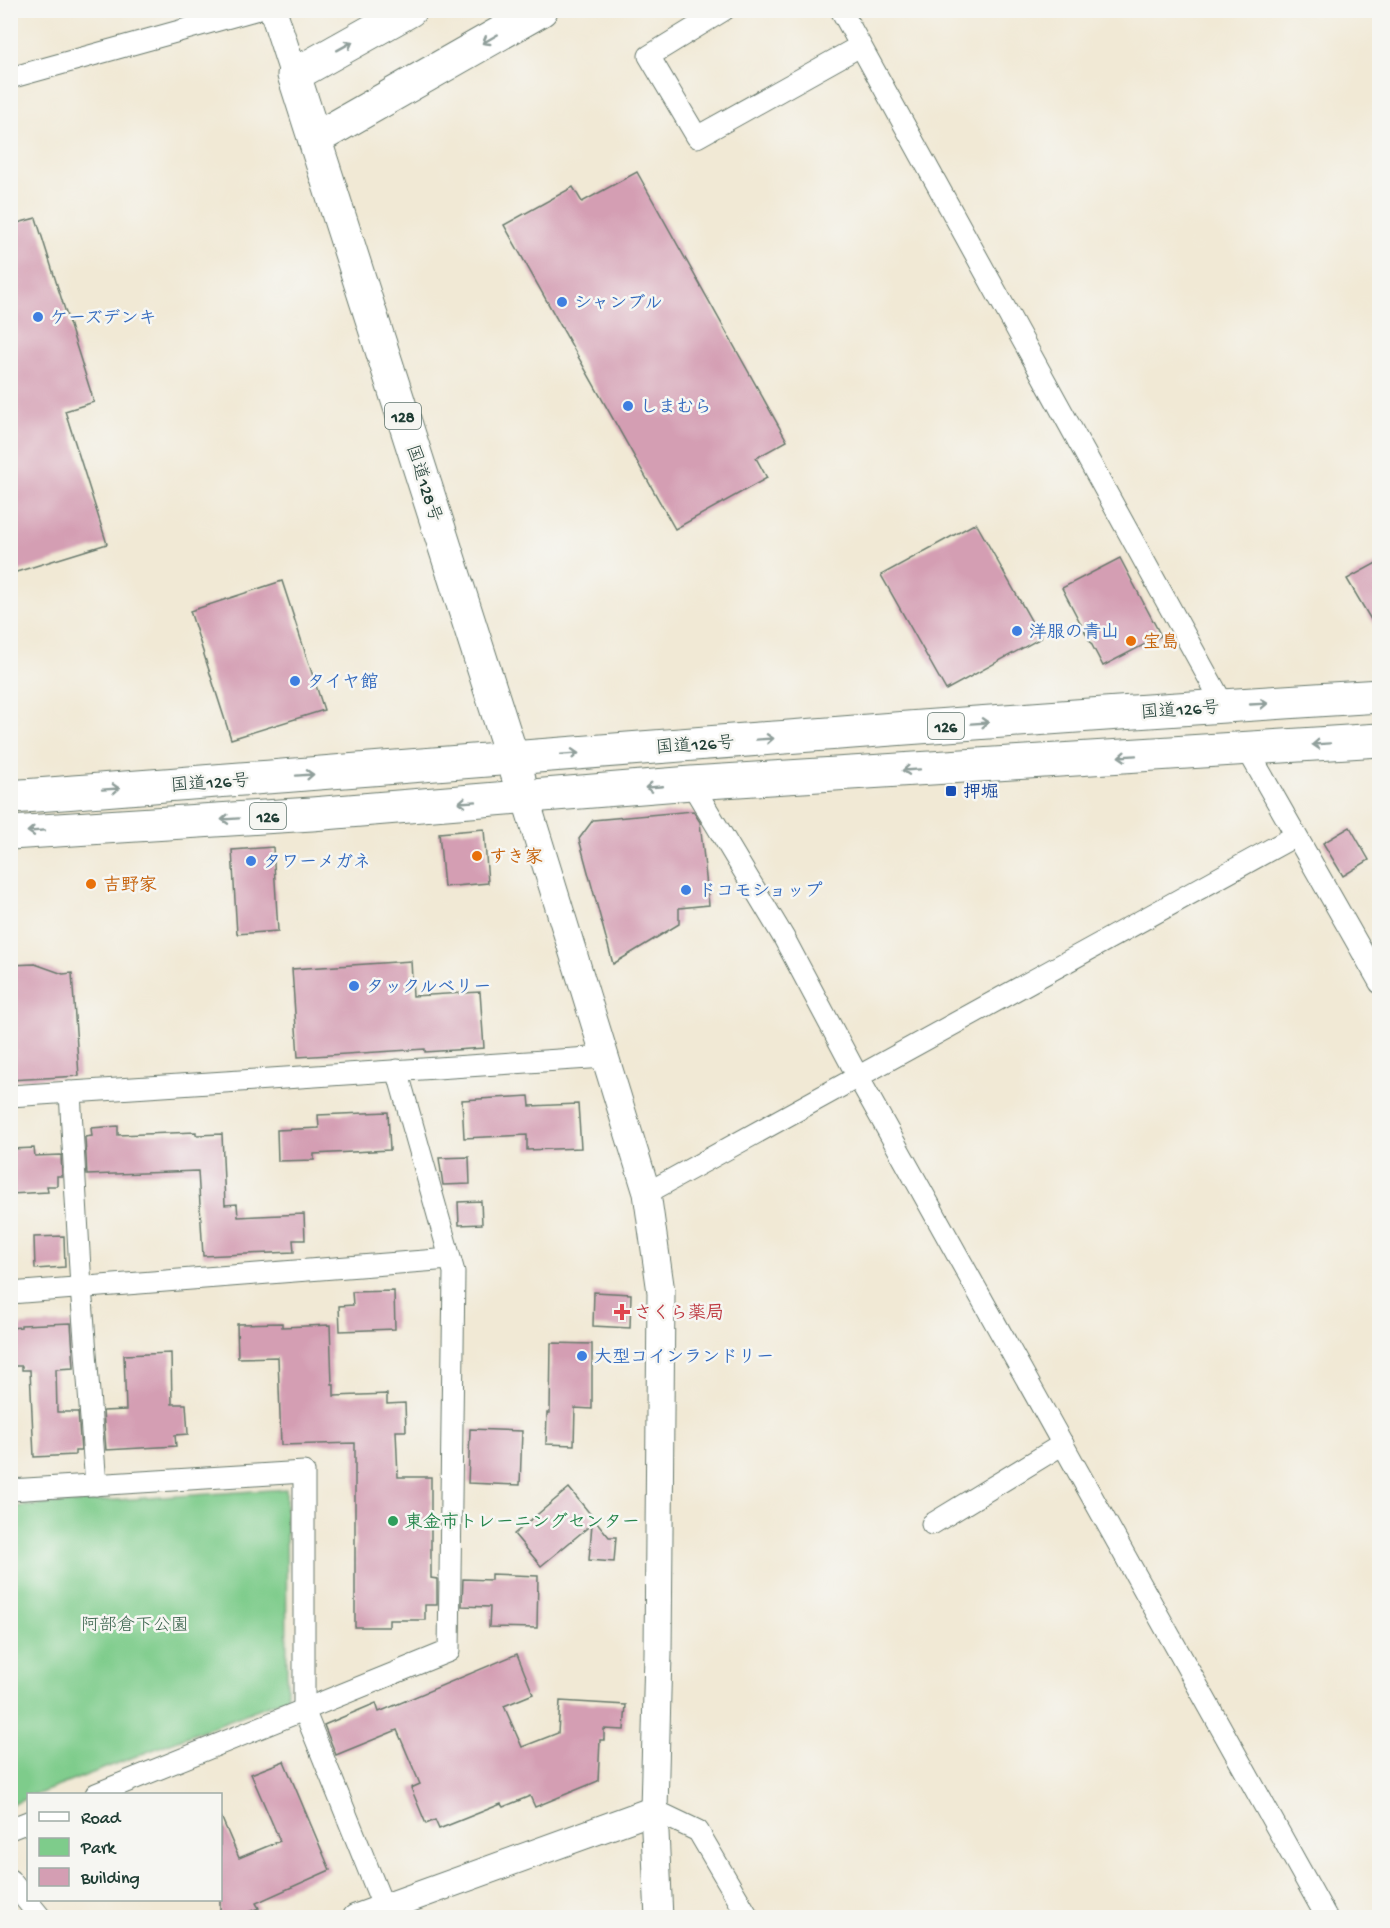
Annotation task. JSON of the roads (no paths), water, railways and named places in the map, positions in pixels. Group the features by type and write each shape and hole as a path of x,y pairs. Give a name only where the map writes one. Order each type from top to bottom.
{"highway":[{"path":"294,75 410,10"},
{"path":"315,140 541,10"},
{"name":"国道128号","path":"294,75 512,758"},
{"name":"国道126号","path":"10,797 512,758 1380,696"},
{"name":"国道126号","path":"10,833 312,814 691,783 1380,740"},
{"name":"128","path":"512,758 525,797"}],"street":[{"path":"10,78 255,10"},
{"path":"273,10 294,75"},
{"path":"724,10 649,56 697,138 860,46"},
{"path":"841,10 1224,706"},
{"path":"1247,749 1380,983"},
{"path":"691,783 784,938 858,1077 1327,1917"},
{"path":"525,797 647,1193 661,1292 658,1654 654,1810 659,1917"},
{"path":"647,1193 1295,836"},
{"path":"10,1096 605,1057"},
{"path":"98,1793 449,1651 454,1272 397,1070"},
{"path":"70,1092 81,1287 96,1485"},
{"path":"10,1293 450,1259"},
{"path":"932,1524 1063,1444"},
{"path":"10,1490 304,1472 304,1710 386,1912"},
{"path":"356,1917 386,1912 654,1810 698,1831 749,1917"},
{"path":"10,1829 27,1822"},
{"path":"10,1880 27,1900"},
{"path":"28,1901 41,1917"}],"place":[{"name":"シャンブル","path":"562,302"},
{"name":"ケーズデンキ","path":"38,317"},
{"name":"しまむら","path":"628,406"},
{"name":"洋服の青山","path":"1017,631"},
{"name":"宝島","path":"1131,641"},
{"name":"タイヤ館","path":"295,681"},
{"name":"押堀","path":"951,791"},
{"name":"すき家","path":"477,856"},
{"name":"タワーメガネ","path":"251,861"},
{"name":"吉野家","path":"91,884"},
{"name":"ドコモショップ","path":"686,890"},
{"name":"タックルベリー","path":"354,986"},
{"name":"さくら薬局","path":"622,1312"},
{"name":"大型コインランドリー","path":"582,1356"},
{"name":"東金市トレーニングセンター","path":"393,1521"}],"park label":[{"name":"阿部倉下公園","path":"135,1624"}]}
